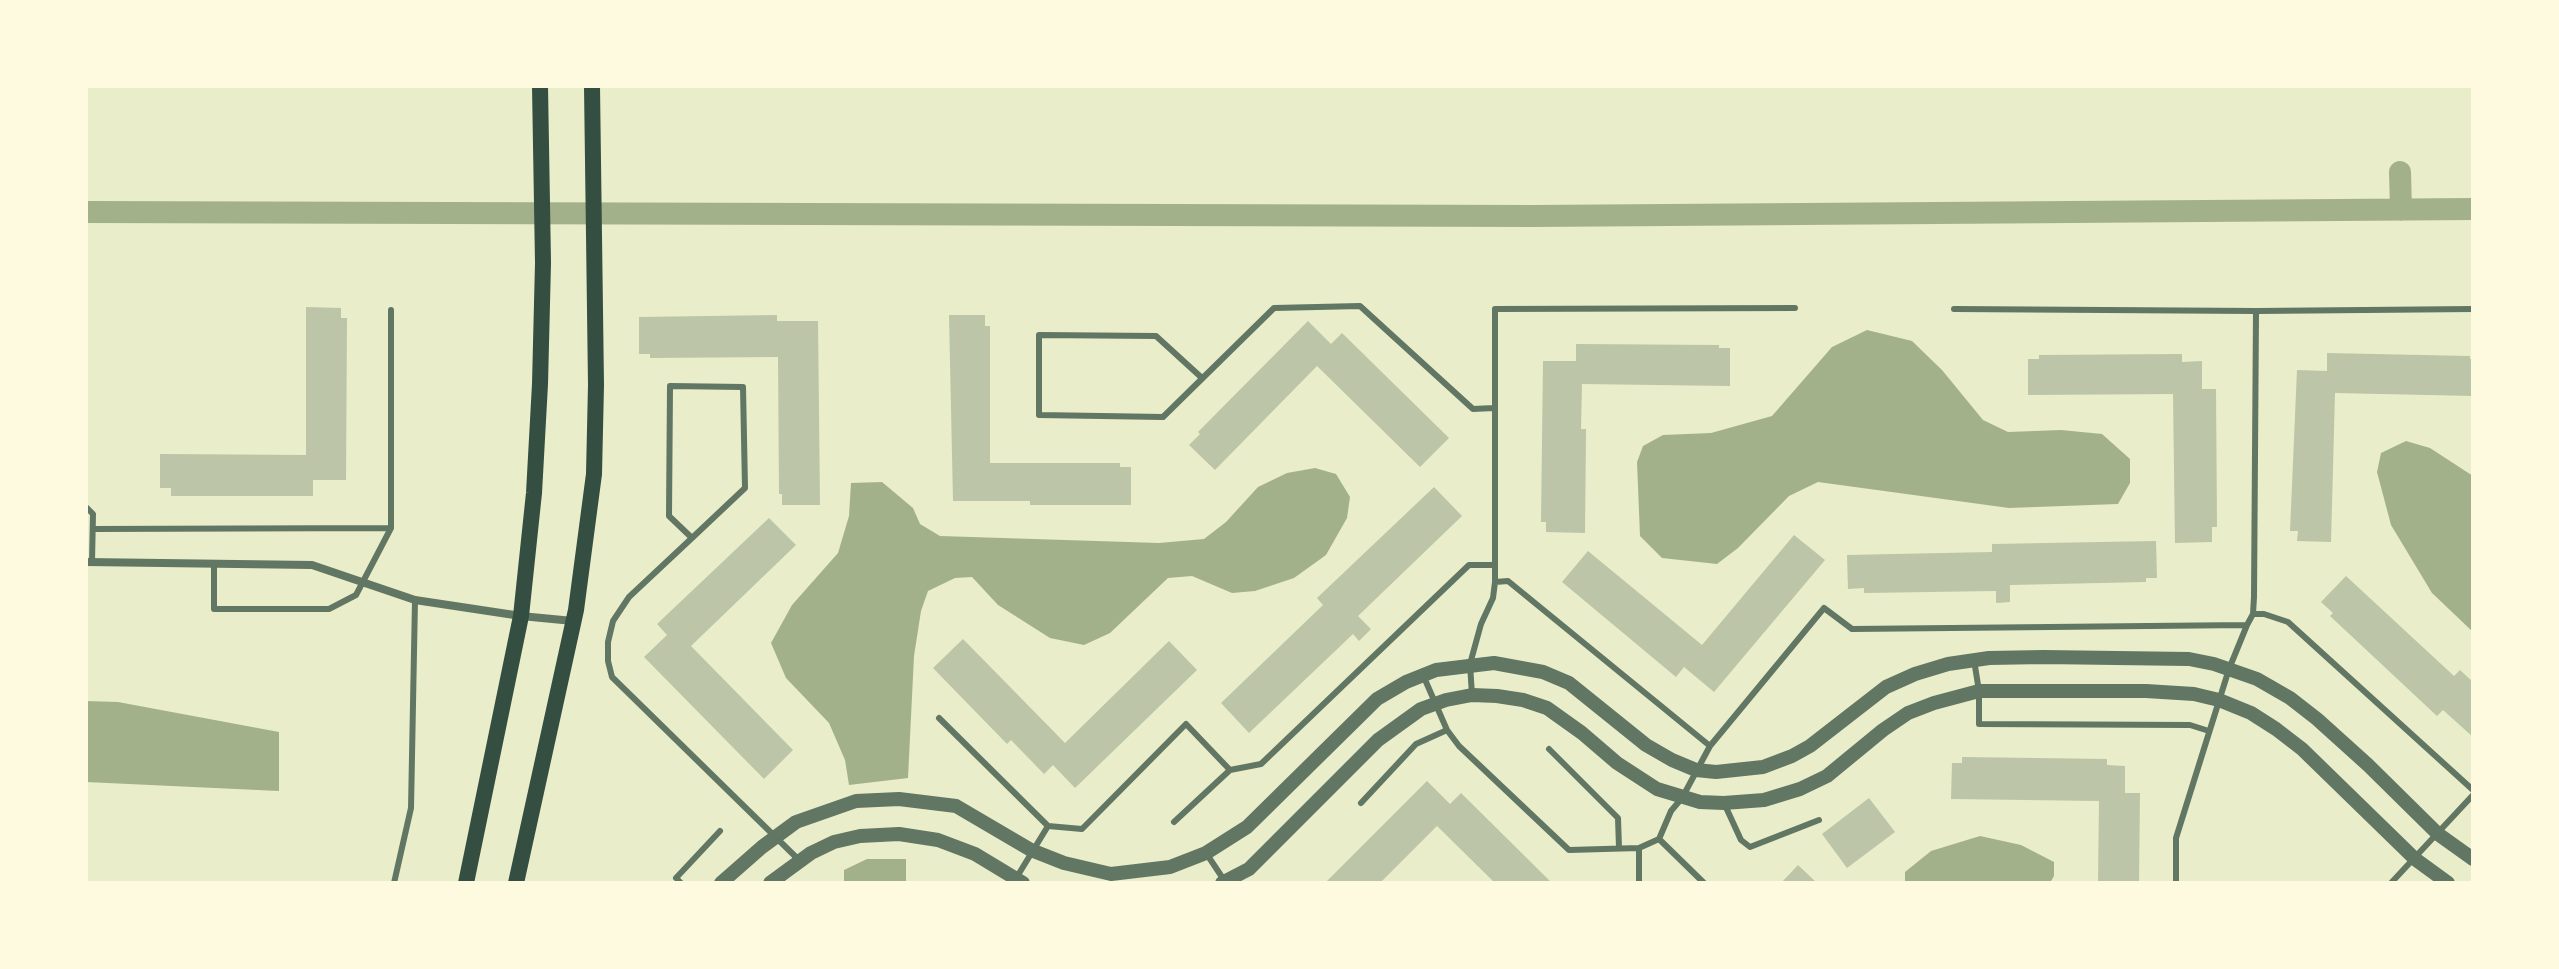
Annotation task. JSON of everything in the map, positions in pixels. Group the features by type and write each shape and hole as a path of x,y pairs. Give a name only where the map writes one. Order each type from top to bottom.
{"main road":[{"path":"466,883 521,616 536,462 543,263 540,86"},
{"path":"516,883 574,621 594,474 596,385 592,86"}],"street":[{"path":"89,562 312,565 415,600 574,621"},
{"path":"721,883 796,822 856,801 899,799 956,806 1031,850 1064,863 1111,874 1170,867 1206,853 1247,827 1377,699 1423,675 1470,664 1494,663 1543,672 1569,683 1646,745 1696,770 1716,772 1763,767 1792,756 1810,746 1886,687 1915,674 1974,660 2044,657 2173,659 2214,664 2268,686 2317,719 2438,834 2473,859"},
{"path":"1224,883 1249,869 1378,740 1402,721 1436,703 1472,695 1523,700 1547,708 1657,789 1700,802 1724,803 1764,800 1800,789 1827,776 1908,713 1979,691 2194,694 2251,713 2302,749 2415,859 2448,883"},
{"path":"770,883 834,842 860,836 899,834 938,840 975,854 1018,882"}],"lane":[{"path":"1202,378 1156,336 1039,335 1039,415 1163,417 1274,308 1360,306 1473,409 1494,408"},
{"path":"1472,695 1470,664 1481,624 1493,598 1495,582 1495,309 1795,308"},
{"path":"1954,309 2473,309"},
{"path":"214,564 214,609 329,609 356,595 391,528 391,310"},
{"path":"2176,883 2176,838 2229,669 2253,614 2256,311"},
{"path":"692,538 669,516 670,386 743,387 745,488 692,538 629,597 613,621 608,661 612,677 800,861"},
{"path":"86,507 93,514 89,562"},
{"path":"93,529 391,528"},
{"path":"1174,822 1230,770 1261,764 1469,565 1494,565"},
{"path":"1495,582 1508,581 1710,746"},
{"path":"394,883 411,808 415,600"},
{"path":"1423,675 1447,730 1459,746 1569,850 1639,848 1659,839 1671,811 1682,798 1710,746 1824,608 1852,629 2247,625"},
{"path":"2253,614 2264,614 2288,622 2473,793 2391,883"},
{"path":"1974,660 1979,691 1979,724 2190,725 2209,731"},
{"path":"939,718 1048,826 1082,829 1186,724 1230,770"},
{"path":"1361,803 1416,744 1447,730"},
{"path":"1549,749 1618,818 1619,848"},
{"path":"1724,803 1741,840 1750,847 1819,820"},
{"path":"1018,882 1031,850 1048,826"},
{"path":"681,883 676,878 720,831"},
{"path":"1659,839 1704,883"},
{"path":"1639,848 1640,882"},
{"path":"1206,853 1224,883"}],"shaded area":[{"path":"1867,330 1912,341 1942,370 1983,420 2008,432 2061,430 2102,434 2130,459 2130,483 2118,504 2009,508 1818,482 1789,496 1738,548 1717,564 1662,558 1640,536 1637,462 1643,446 1663,435 1711,433 1772,416 1832,347"},
{"path":"2406,441 2430,448 2473,476 2473,632 2432,593 2391,525 2377,472 2381,453"},
{"path":"1315,468 1336,474 1350,497 1347,518 1326,555 1294,578 1255,591 1232,593 1192,576 1168,578 1110,633 1084,645 1050,638 998,605 972,577 955,578 928,591 921,611 914,656 908,778 849,785 845,760 829,723 786,678 771,643 792,605 838,553 849,516 851,483 882,482 913,508 920,524 940,536 1159,543 1204,539 1226,522 1258,487 1287,473"},
{"path":"86,701 118,702 279,732 279,791 86,782"},
{"path":"1980,836 2021,845 2054,862 2054,876 2050,883 1905,883 1905,872 1931,851"},
{"path":"867,859 906,859 906,883 844,883 844,870"}],"building":[{"path":"306,307 341,308 341,318 347,318 346,480 313,480 313,496 171,496 171,488 160,488 160,454 306,455"},
{"path":"777,315 777,321 818,321 820,505 782,505 782,494 779,494 778,357 650,358 650,354 639,354 639,317"},
{"path":"949,315 985,315 985,326 990,326 990,463 1120,463 1120,467 1131,467 1131,505 953,501"},
{"path":"1308,321 1331,344 1342,333 1449,438 1420,467 1317,366 1215,470 1189,445 1200,434 1198,432"},
{"path":"1576,344 1719,345 1719,348 1730,348 1730,386 1582,384 1581,429 1586,429 1585,533 1546,532 1546,522 1541,522 1543,361 1576,361"},
{"path":"2327,353 2470,356 2473,359 2473,396 2335,393 2331,542 2297,541 2298,531 2290,531 2297,370 2327,371"},
{"path":"2182,354 2182,362 2202,361 2202,389 2216,389 2217,527 2212,527 2212,542 2175,543 2173,394 2028,395 2028,359 2039,359 2039,355"},
{"path":"1434,487 1462,516 1358,616 1371,629 1359,641 1353,634 1249,733 1221,703 1323,605 1317,598"},
{"path":"769,518 796,545 691,646 793,750 764,779 644,657 667,635 657,624"},
{"path":"1794,535 1825,560 1714,692 1684,667 1676,677 1562,582 1588,551 1702,645"},
{"path":"2156,541 2157,578 2146,578 2146,582 2010,585 2010,602 1996,603 1996,591 1864,593 1864,588 1848,589 1847,555 1992,552 1992,544"},
{"path":"2346,576 2454,676 2460,670 2473,682 2473,737 2443,710 2437,716 2330,616 2333,613 2321,602"},
{"path":"963,639 1065,743 1169,641 1197,670 1075,788 1053,765 1044,774 1011,740 1007,744 933,668"},
{"path":"1962,757 2107,759 2107,765 2125,766 2125,793 2140,793 2139,883 2098,883 2099,801 1951,799 1952,763 1962,763"},
{"path":"1427,781 1450,804 1461,793 1552,883 1495,883 1437,826 1380,883 1325,883"},
{"path":"1869,798 1895,832 1847,868 1822,834"},
{"path":"1798,865 1817,883 1781,883"}],"waterway":[{"path":"2400,172 2401,210"},
{"path":"86,212 1533,216 2473,209"}]}
